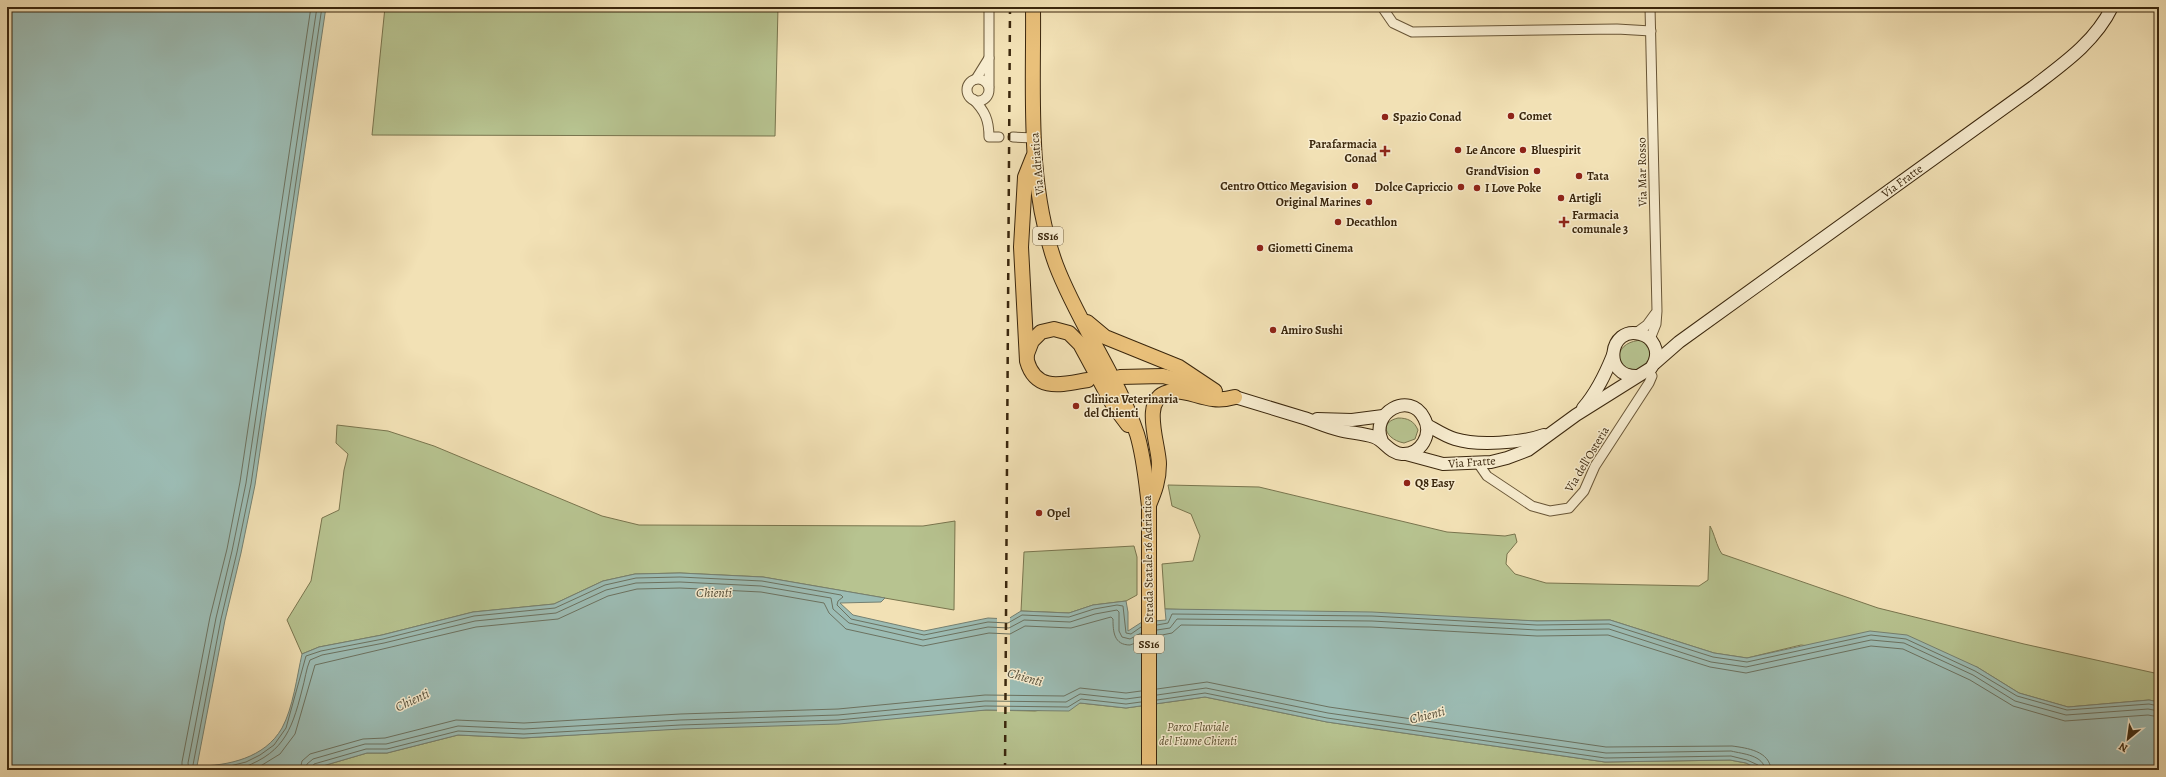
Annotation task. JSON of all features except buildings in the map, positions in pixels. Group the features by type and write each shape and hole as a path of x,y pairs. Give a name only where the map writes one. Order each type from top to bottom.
{"main road":[{"name":"Via Adriatica","path":"1033,7 1034,138 1042,209 1058,269 1079,314"},
{"name":"Via Fratte","path":"1235,397 1306,418 1338,430 1374,437 1382,441 1392,451 1443,464 1491,462 1517,455 1555,431 1576,415 1599,403 1652,367 1679,342 2069,59 2098,29 2112,7"},
{"path":"1035,153 1025,177 1021,247 1027,354 1031,371 1042,382 1058,385 1088,380"},
{"path":"1079,314 1105,337 1179,367 1215,391"},
{"name":"Strada Statale 16 Adriatica","path":"1079,314 1122,399 1136,434 1144,463 1149,511 1149,770"},
{"path":"1027,354 1032,341 1041,332 1054,329 1069,333 1080,344 1113,405 1136,434"},
{"name":"Via Fratte","path":"1576,415 1593,396 1613,355 1614,347 1620,338 1626,334 1636,333"},
{"path":"1636,333 1650,340 1666,344 1679,342"},
{"path":"1650,340 1656,350 1652,367"},
{"path":"1613,355 1616,366 1620,371 1627,375 1638,376"},
{"path":"1120,377 1163,376 1235,397"},
{"path":"1149,511 1159,478 1159,462 1153,419 1153,410 1158,398 1166,392 1175,391 1214,400 1235,397"},
{"name":"Via Fratte","path":"1306,418 1352,420 1383,416 1392,408 1407,406 1421,413 1427,425 1448,436 1471,442 1519,441 1537,438 1555,431"},
{"path":"1382,441 1379,427 1383,416"},
{"path":"1406,454 1417,450 1423,444 1427,433 1427,425"}],"street":[{"path":"973,99 984,99 988,94 990,56 989,7"},
{"path":"1382,7 1394,23 1412,32 1617,28 1651,31"},
{"name":"Via Mar Rosso","path":"1650,7 1657,311 1656,324 1650,340"},
{"path":"990,56 976,79 970,83 968,89 969,95 982,108 988,121 988,137 999,137"},
{"path":"976,79 982,80 989,87"},
{"path":"1013,137 1034,138"},
{"path":"1636,333 1647,325 1657,311"},
{"name":"Via dell'Osteria","path":"1478,463 1487,476 1532,506 1550,511 1569,508 1584,491 1595,466 1649,383 1652,376 1652,367"}],"green space":[{"path":"385,7 778,7 775,136 372,135"},
{"path":"1642,340 1649,348 1650,356 1648,360 1636,370 1623,368 1618,357 1621,349 1634,341"},
{"path":"1398,418 1408,419 1415,424 1418,430 1415,439 1404,443 1393,439 1389,435 1386,427 1392,420"},
{"path":"337,425 388,431 434,446 602,516 639,525 923,526 955,521 954,610 763,577 680,573 635,574 603,581 554,604 473,612 382,635 319,647 302,654 287,620 311,581 322,518 339,510 344,470 348,454 336,443"},
{"path":"1168,485 1259,487 1447,532 1505,536 1515,534 1517,542 1507,554 1506,564 1515,574 1546,583 1699,586 1708,580 1710,526 1722,554 1878,608 2024,644 2159,674 2159,702 2149,700 2068,707 2019,693 1977,667 1801,645 1747,658 1714,653 1610,620 1537,621 1165,609 1162,564 1193,561 1200,536 1191,514 1172,506"},
{"path":"1134,546 1137,557 1137,595 1126,601 1093,605 1069,613 1021,611 1024,552"},
{"name":"Parco Fluviale del Fiume Chienti","path":"1205,697 1327,722 1605,762 1730,760 1746,763 1760,770 309,770 367,753 387,753 458,735 523,738 986,710 1035,711 1080,703 1126,708"}],"water":[{"name":"Chienti","path":"7,7 326,7 255,485 225,620 197,766 209,766 233,762 256,753 266,747 275,738 286,720 302,654 319,647 382,635 473,612 554,604 603,581 635,574 680,573 763,577 885,598 881,602 840,603 853,615 924,631 988,618 1008,619 1021,611 1069,613 1093,605 1126,601 1128,612 1128,631 1142,622 1166,620 1165,609 1372,612 1537,621 1610,620 1714,653 1747,658 1870,631 1907,635 1977,667 2019,693 2068,707 2149,700 2159,702 2159,770 1760,770 1746,763 1730,760 1605,762 1327,722 1205,697 1126,708 1080,703 1069,711 986,710 839,724 681,729 523,738 458,735 387,753 367,753 309,770 7,770"}],"pier":[{"path":"1010,616 1010,712 997,712 997,617"}],"railway":[{"path":"1005,770 1010,7"}],"place":[{"name":"Comet","path":"1511,116"},
{"name":"Spazio Conad","path":"1385,117"},
{"name":"Le Ancore","path":"1458,150"},
{"name":"Bluespirit","path":"1523,150"},
{"name":"Parafarmacia Conad","path":"1385,151"},
{"name":"GrandVision","path":"1537,171"},
{"name":"Tata","path":"1579,176"},
{"name":"Centro Ottico Megavision","path":"1355,186"},
{"name":"Dolce Capriccio","path":"1461,187"},
{"name":"I Love Poke","path":"1477,188"},
{"name":"Artigli","path":"1561,198"},
{"name":"Original Marines","path":"1369,202"},
{"name":"Decathlon","path":"1338,222"},
{"name":"Farmacia comunale 3","path":"1564,222"},
{"name":"Giometti Cinema","path":"1260,248"},
{"name":"Amiro Sushi","path":"1273,330"},
{"name":"Clinica Veterinaria del Chienti","path":"1076,406"},
{"name":"Q8 Easy","path":"1407,483"},
{"name":"Opel","path":"1039,513"}]}
